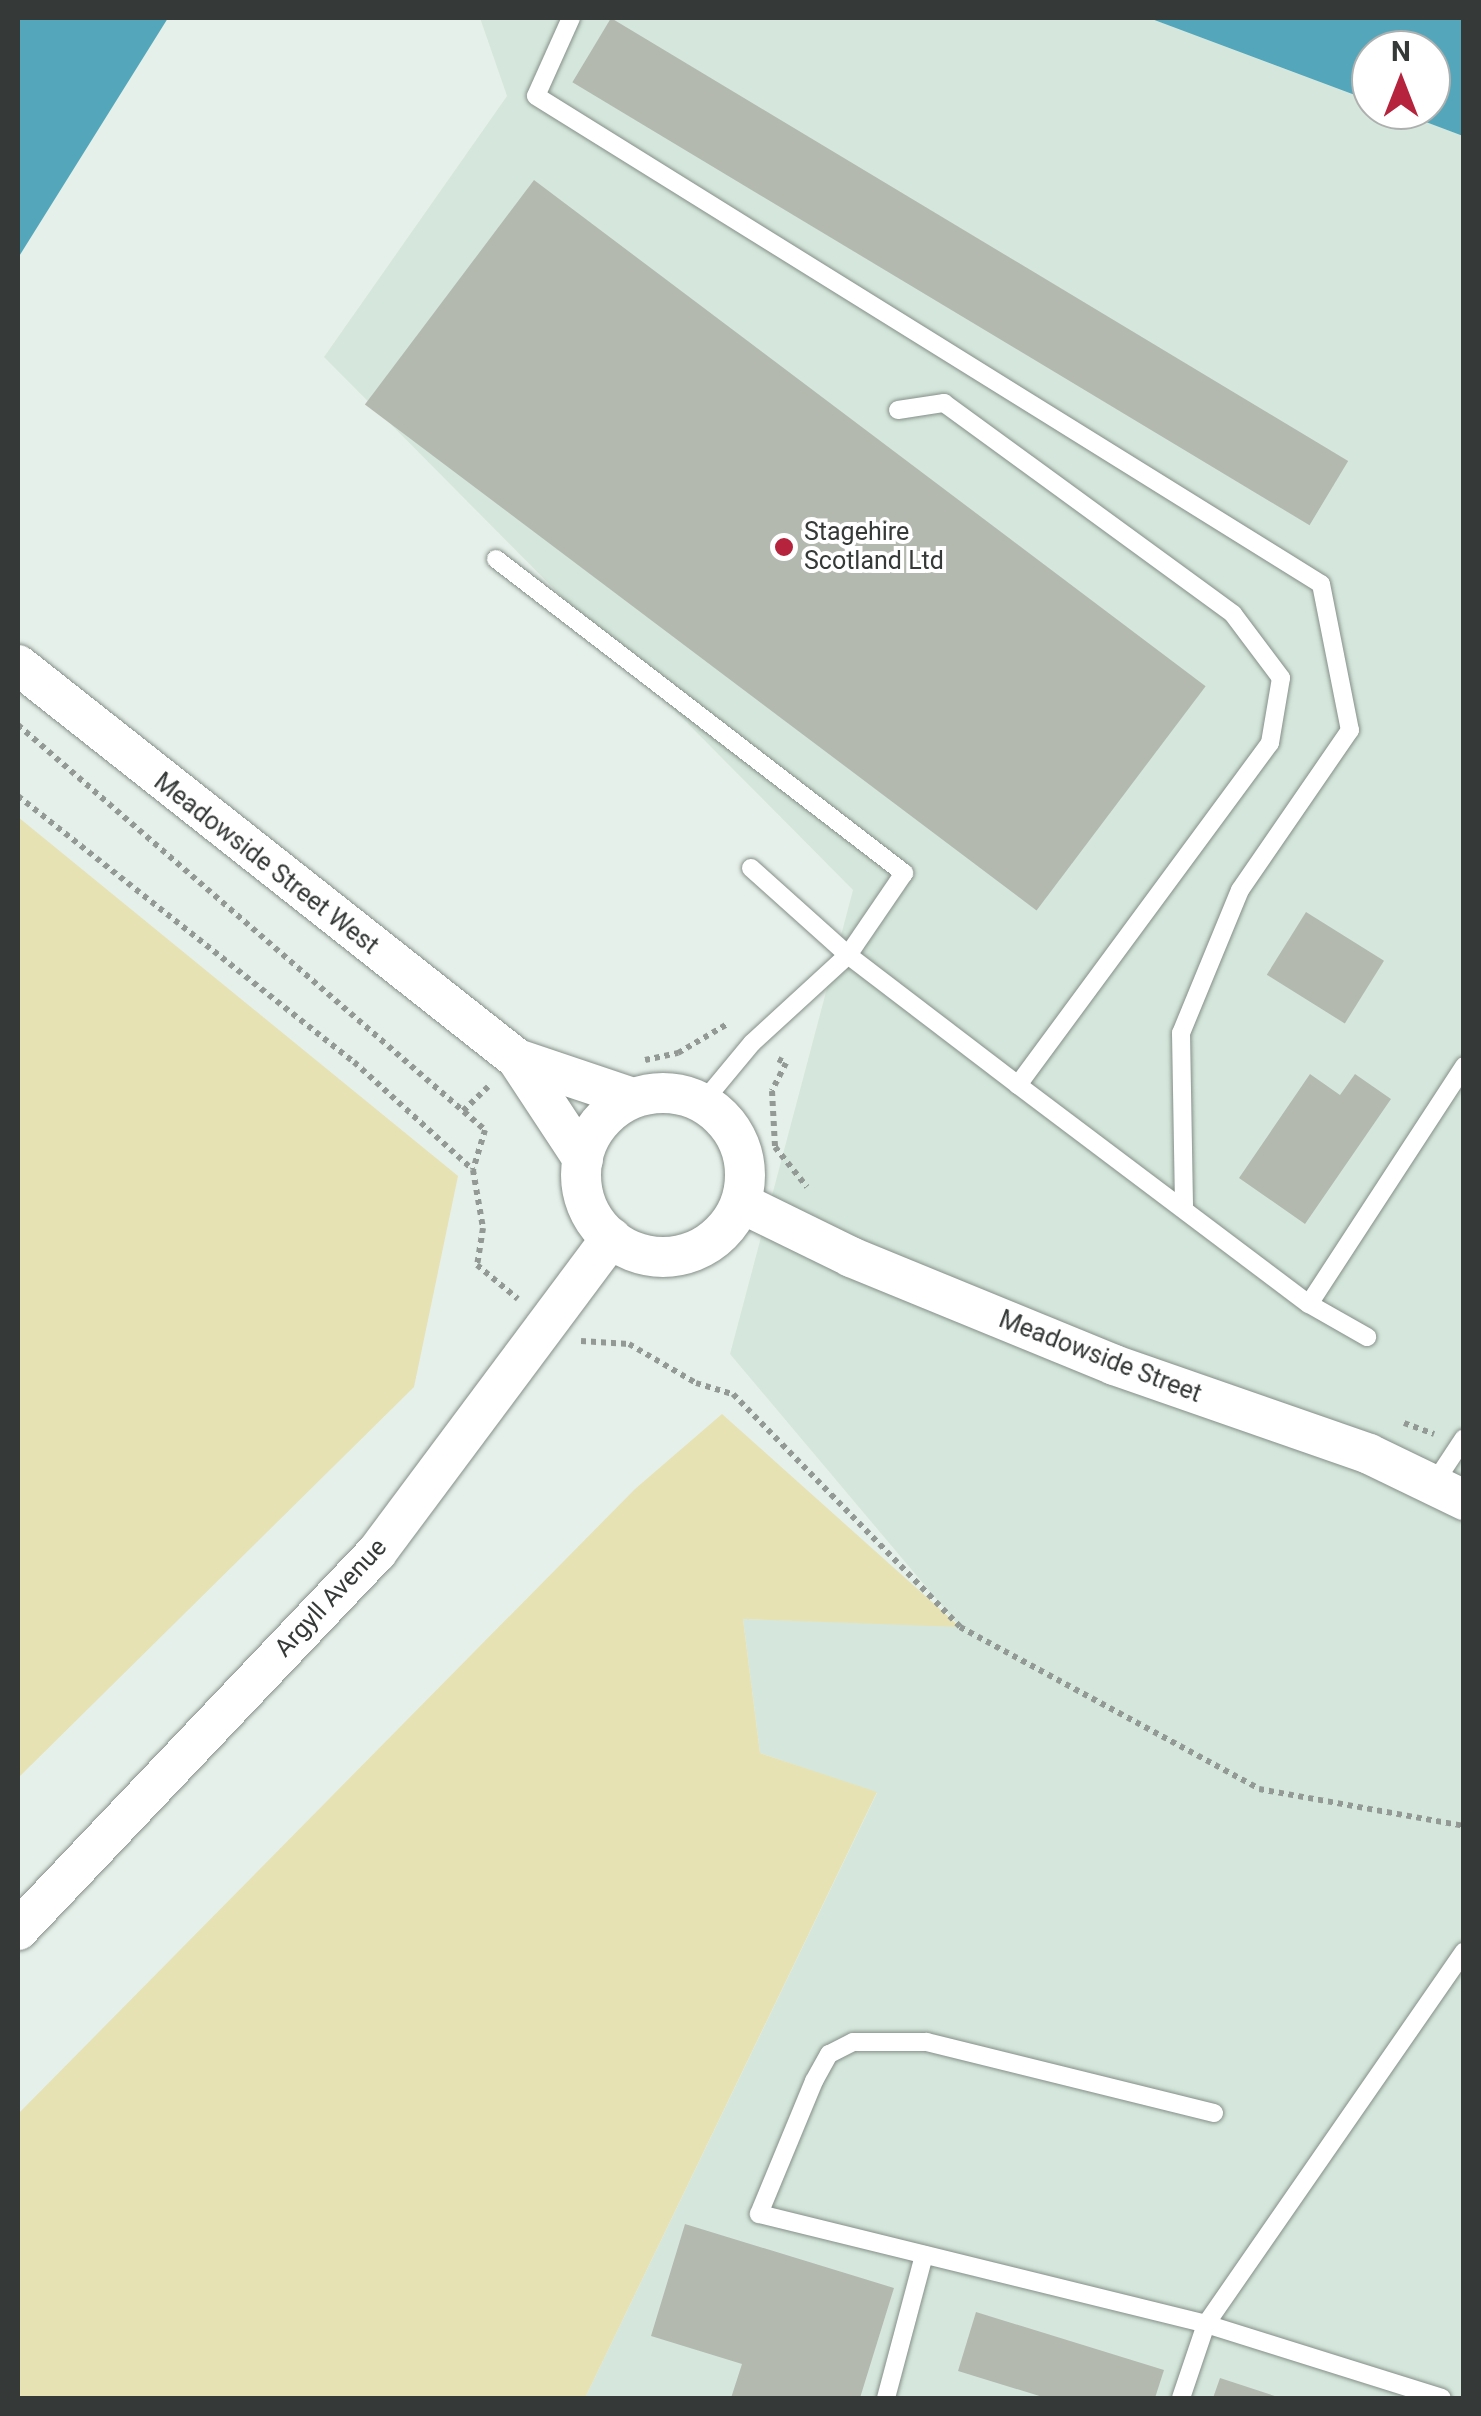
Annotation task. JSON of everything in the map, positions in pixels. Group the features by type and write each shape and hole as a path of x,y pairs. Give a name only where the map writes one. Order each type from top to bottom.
{"street":[{"name":"Meadowside Street West","path":"18,665 518,1058 633,1098"},
{"name":"Meadowside Street West","path":"518,1058 583,1159"},
{"path":"680,1094 703,1102 722,1116 740,1146 746,1180 741,1202 718,1234 685,1254 634,1252 611,1238 586,1202 583,1159 592,1133 633,1098 680,1094"},
{"name":"Meadowside Street","path":"741,1202 852,1258 1114,1365 1369,1454 1448,1492"},
{"name":"Argyll Avenue","path":"18,1930 377,1552 547,1318 611,1238"}],"lane":[{"path":"571,18 536,96 1320,584 1350,730 1240,890 1181,1032 1184,1206"},
{"path":"898,410 944,403 1233,614 1281,678 1270,743 1018,1086"},
{"path":"496,559 904,873 848,955 752,1043 703,1102"},
{"path":"751,868 848,955 1018,1086 1184,1206 1309,1304 1367,1337"},
{"path":"1309,1304 1464,1066"},
{"path":"1448,1492 1462,1440"},
{"path":"1181,2398 1206,2324 1464,1952"},
{"path":"1214,2113 927,2042 853,2042 829,2054 814,2081 758,2214 1206,2324 1442,2398"},
{"path":"886,2398 924,2255"}],"path":[{"path":"18,725 485,1130 473,1170 483,1228 477,1265 574,1341 629,1344 696,1383 733,1394 960,1627 1259,1790 1464,1826"},
{"path":"18,796 354,1062 473,1170"},
{"path":"624,1056 643,1061 678,1052 730,1022 752,1043 786,1063 772,1091 775,1147 802,1184 818,1194"},
{"path":"1386,1416 1462,1440"}],"shaded area":[{"path":"480,18 1149,18 1351,94 1351,130 1447,130 1463,136 1463,2398 585,2398 877,1793 760,1753 743,1619 959,1626 730,1354 853,890 324,357 507,96"},
{"path":"18,817 458,1176 414,1387 18,1778"},
{"path":"722,1414 960,1627 743,1619 760,1753 877,1792 585,2398 18,2398 18,2114 635,1489"}],"water":[{"path":"18,18 168,18 18,258"},
{"path":"1149,18 1463,18 1463,136 1447,130 1451,130 1451,30 1351,30 1351,94"}],"building":[{"path":"611,18 1348,461 1310,525 572,82"},
{"name":"Stagehire Scotland Ltd","path":"534,180 1206,686 1037,911 365,404"},
{"path":"1306,912 1384,961 1345,1024 1267,975"},
{"path":"1310,1074 1340,1095 1355,1074 1391,1099 1305,1224 1239,1178"},
{"path":"685,2224 894,2288 860,2398 731,2398 742,2364 651,2336"},
{"path":"976,2312 1164,2370 1155,2398 1046,2398 958,2371"},
{"path":"1220,2378 1281,2398 1213,2398"}],"place":[{"name":"Stagehire Scotland Ltd","path":"784,547"}]}
